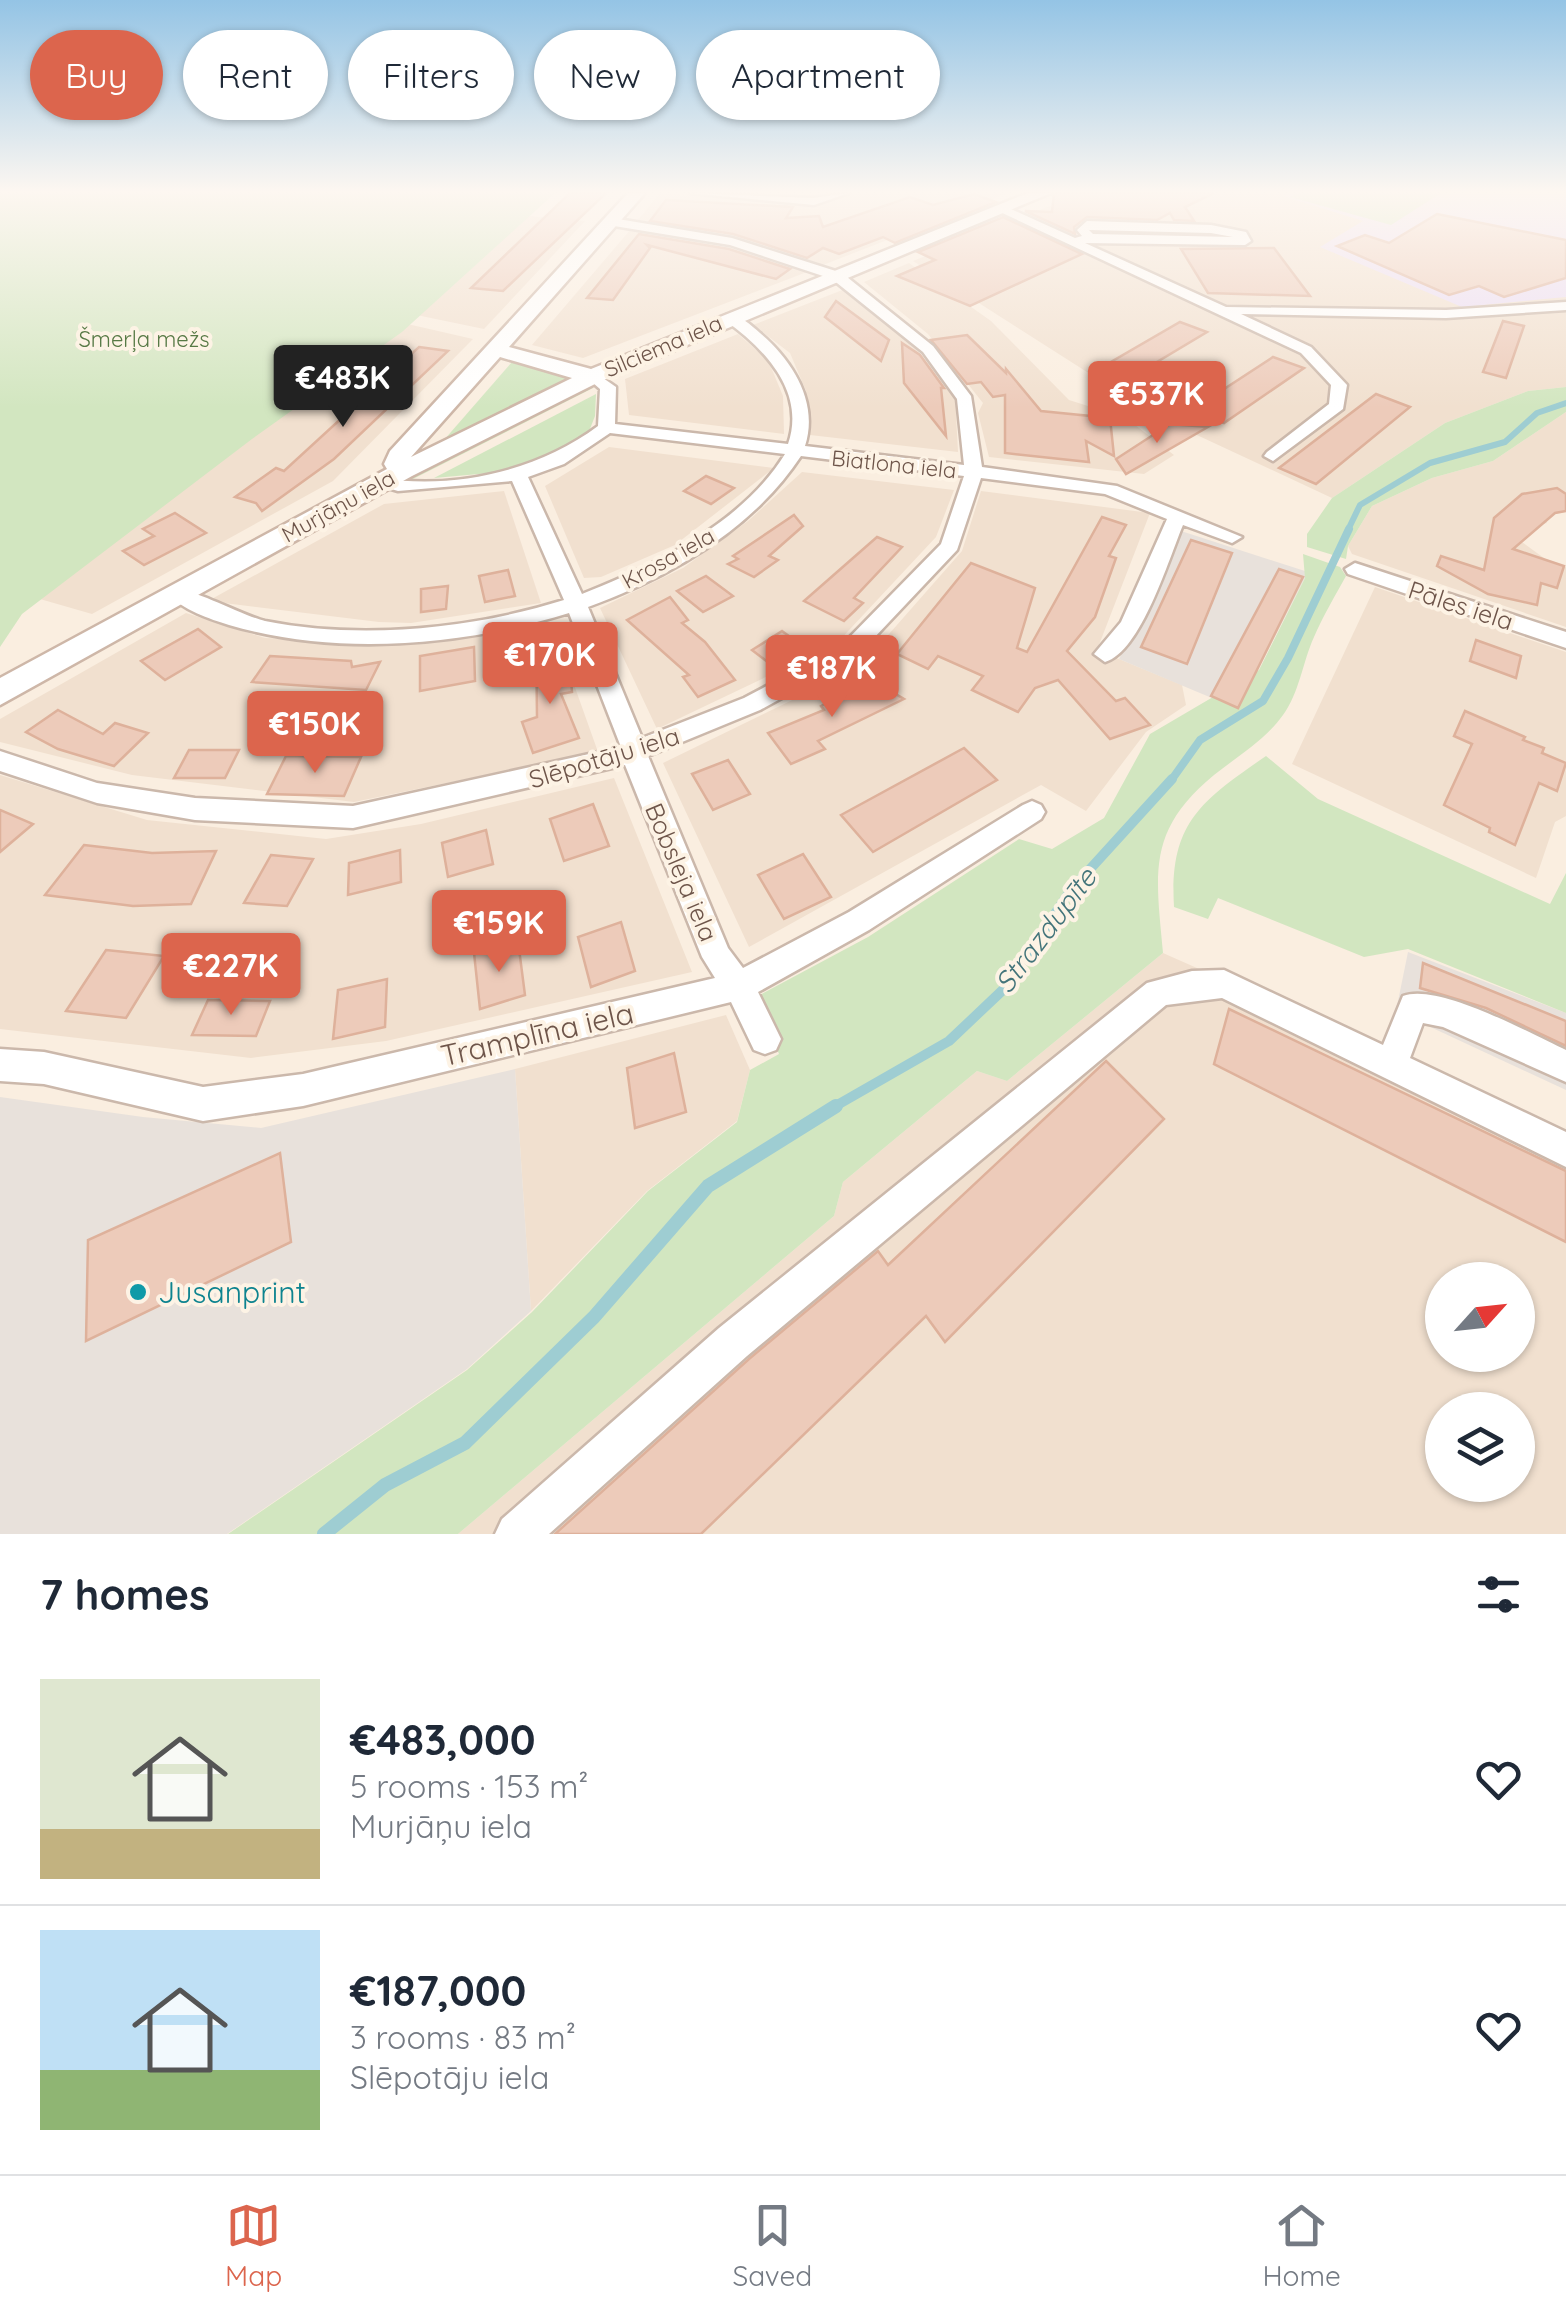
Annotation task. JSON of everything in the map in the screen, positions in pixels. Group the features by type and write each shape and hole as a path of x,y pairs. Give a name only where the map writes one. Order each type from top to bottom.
{"street":[{"name":"Murjāņu iela","path":"0,693 392,477 399,456 573,265"},
{"name":"Slēpotāju iela","path":"0,761 97,793 195,809 354,818 488,790 634,753 752,704 848,652 950,546 974,472 965,400 928,349 837,276 802,265"},
{"name":"Silciema iela","path":"392,477 593,376 865,265"},
{"path":"1132,265 1306,350 1320,360 1339,385 1337,406 1273,456"},
{"path":"1222,309 1446,314 1566,306"},
{"path":"731,318 767,344 790,375 796,392 800,436 794,453"},
{"path":"392,477 398,486 519,477 606,428 608,387 593,376 496,349"},
{"name":"Biatlona iela","path":"606,428 1110,490 1232,537"},
{"name":"Krosa iela","path":"180,594 213,612 260,626 362,636 418,633 559,610 654,570 720,530 785,469 794,453"},
{"name":"Bobsleja iela","path":"519,477 576,602 717,957 739,986 765,1040"},
{"path":"1105,654 1130,626 1178,515"},
{"name":"Pāles iela","path":"1355,569 1566,640"},
{"name":"Tramplīna iela","path":"0,1065 44,1068 203,1104 302,1090 739,986 859,921 1032,812"},
{"path":"516,1534 733,1342 1158,993 1192,985 1224,984 1566,1150"},
{"path":"1391,1068 1414,1006 1446,1013 1566,1066"}],"shaded area":[{"path":"464,265 544,265 484,329 402,312"},
{"path":"601,265 784,265 807,272 583,358 532,345"},
{"path":"911,265 991,321 1069,400 1126,418 1174,455 1144,474 989,457 978,413 983,403 928,334 864,282"},
{"path":"919,265 1566,265 1566,387 1528,391 1445,423 1332,498 1156,416"},
{"path":"1362,265 1566,265 1566,297 1462,307"},
{"path":"845,289 904,334 955,396 958,452 810,435 806,391 790,353 753,325"},
{"path":"390,320 473,339 333,481 92,614 33,597"},
{"path":"738,334 768,360 783,396 784,434 629,415 625,379"},
{"path":"1566,412 1566,509 1542,516 1547,523 1537,525 1522,542 1548,561 1566,567 1566,627 1352,554 1348,546 1372,506 1432,478 1493,461"},
{"path":"609,447 774,468 675,545 601,577 584,578 545,486"},
{"path":"802,472 954,490 936,537 837,643 657,729 600,608 683,568 748,521"},
{"path":"504,491 541,603 411,623 208,601 384,504"},
{"path":"981,491 1150,513 1097,650 1182,685 1186,705 1146,732 1086,811 1041,785 749,947 663,763 860,667 962,551"},
{"path":"1181,531 1308,572 1238,709 1119,659"},
{"path":"1375,587 1566,652 1566,816 1555,822 1536,878 1292,764"},
{"path":"186,613 265,638 390,643 552,623 598,752 354,802 132,775 0,742 0,719"},
{"path":"0,775 147,820 326,839 421,824 614,778 692,972 386,1041 251,1058 0,1029"},
{"path":"1408,952 1566,1013 1566,1090 1396,1011"},
{"path":"1163,953 1566,1131 1566,1534 458,1534 834,1216 843,1182 977,1071 1007,1081"},
{"path":"726,1015 750,1070 737,1121 647,1191 531,1311 515,1069"},
{"path":"515,1069 531,1311 467,1369 227,1534 0,1534 0,1097 261,1128"}],"green space":[{"name":"Šmerļa mežs","path":"0,265 476,265 402,332 252,439 22,614 0,647"},
{"path":"512,362 568,378 444,440"},
{"path":"592,384 593,388 409,481 409,478"},
{"path":"1566,387 1566,412 1493,461 1432,478 1372,506 1348,546 1346,559 1307,547 1307,534 1332,498 1445,423 1528,391"},
{"path":"596,394 595,416 588,434 524,470 434,478"},
{"path":"1303,554 1340,567 1346,576 1310,646 1283,715 1260,740 1192,795 1166,835 1158,877 1163,953 1007,1081 977,1071 843,1182 834,1216 458,1534 228,1534 467,1370 532,1312 648,1191 737,1122 750,1070 779,1054 756,997 868,937 1019,839 1052,849 1104,818 1150,734 1259,670 1305,578"},
{"path":"1266,756 1318,799 1550,904 1566,873 1566,1013 1408,949 1364,957 1218,898 1208,919 1174,907 1177,854 1194,817 1207,801"}],"building":[{"path":"495,265 531,265 503,291 471,288"},
{"path":"614,265 638,265 613,300 587,298"},
{"path":"721,265 777,265 790,269 776,279"},
{"path":"924,265 1059,265 970,306 897,276"},
{"path":"1191,265 1286,265 1310,296 1208,293"},
{"path":"1379,265 1566,265 1566,278 1504,297 1479,286 1449,295"},
{"path":"836,301 889,340 881,361 825,317"},
{"path":"1503,321 1524,326 1506,378 1483,372"},
{"path":"1180,322 1207,332 1125,381 1097,370"},
{"path":"967,335 1006,373 1006,369 1041,411 1110,418 1114,456 1086,441 1089,462 1005,453 1005,395 993,397 981,382 967,384 931,340"},
{"path":"902,343 920,355 944,388 946,436 904,383"},
{"path":"419,347 448,351 334,459 262,511 256,503 235,497 276,468 284,471"},
{"path":"1273,357 1304,368 1224,423 1192,410"},
{"path":"1376,394 1410,407 1316,484 1279,468"},
{"path":"1170,424 1208,427 1126,474 1116,459"},
{"path":"706,476 734,488 711,504 684,491"},
{"path":"1557,488 1566,494 1566,511 1555,513 1513,549 1564,566 1557,588 1541,583 1537,605 1488,594 1437,566 1441,556 1484,570 1494,518 1522,494"},
{"path":"175,513 206,533 144,565 123,551 154,536 143,529"},
{"path":"794,515 803,526 769,556 778,560 754,577 728,564 738,559 733,556"},
{"path":"1102,517 1126,525 1109,556 1116,558 1095,617 1067,651 1116,701 1125,698 1150,725 1110,739 1058,680 1035,688 1018,712 972,690 983,676 938,656 928,669 897,654 971,563 1035,588 1017,648 1027,652"},
{"path":"877,537 902,547 854,598 863,603 844,621 804,601"},
{"path":"1191,540 1232,553 1187,664 1141,647"},
{"path":"1279,569 1303,577 1238,708 1211,696"},
{"path":"508,570 515,596 485,602 479,576"},
{"path":"706,576 733,596 703,612 677,591"},
{"path":"448,586 446,609 421,612 421,589"},
{"path":"670,597 688,620 682,623 705,642 735,680 698,697 683,677 689,675 627,620"},
{"path":"198,629 221,647 165,680 141,661"},
{"path":"782,631 808,650 778,670 752,650"},
{"path":"536,636 551,670 570,667 572,692 561,694 579,738 533,753 522,722 537,717"},
{"path":"1476,640 1521,656 1516,678 1470,661"},
{"path":"474,647 475,681 420,691 420,656"},
{"path":"270,656 351,661 352,667 380,662 366,690 252,682"},
{"path":"864,681 871,687 875,682 904,699 818,741 825,749 791,764 768,733 824,710 821,706"},
{"path":"58,710 103,734 115,723 148,733 114,766 58,749 26,732"},
{"path":"1465,711 1525,737 1523,740 1544,748 1542,753 1566,763 1557,791 1539,783 1515,845 1444,805 1472,744 1454,736"},
{"path":"964,748 997,780 873,852 841,815"},
{"path":"189,750 239,750 225,778 174,778"},
{"path":"286,756 361,757 344,796 267,794"},
{"path":"728,760 750,794 713,810 692,774"},
{"path":"593,804 609,846 564,861 550,819"},
{"path":"0,810 33,824 0,852"},
{"path":"486,830 493,864 448,877 442,843"},
{"path":"84,845 152,853 216,851 191,904 133,906 45,895"},
{"path":"400,850 401,882 348,895 349,863"},
{"path":"803,854 831,897 784,919 758,875"},
{"path":"271,855 313,859 287,906 244,903"},
{"path":"621,922 635,971 591,987 578,937"},
{"path":"518,941 525,995 480,1009 474,953"},
{"path":"106,950 164,956 126,1018 66,1011"},
{"path":"1423,963 1566,1021 1566,1046 1486,1008 1420,988"},
{"path":"387,979 385,1027 333,1039 338,990"},
{"path":"208,1000 270,1001 256,1036 192,1035"},
{"path":"1229,1009 1566,1171 1566,1242 1214,1064"},
{"path":"674,1053 686,1112 635,1128 627,1068"},
{"path":"1106,1061 1164,1119 945,1342 926,1316 701,1534 555,1534 749,1359 878,1251 888,1265"},
{"name":"Jusanprint","path":"280,1153 291,1242 86,1341 88,1240"}],"waterway":[{"name":"Strazdupīte","path":"1347,532 1360,505 1430,463 1505,442 1537,413 1566,403"},
{"name":"Strazdupīte","path":"1170,782 1200,740 1263,701 1288,658 1349,529"},
{"name":"Strazdupīte","path":"832,1108 949,1041 1006,987 1071,890 1172,779"},
{"name":"Strazdupīte","path":"324,1534 385,1485 465,1443 594,1317 708,1186 836,1106"}],"place":[{"name":"Jusanprint","path":"138,1292"}]}
